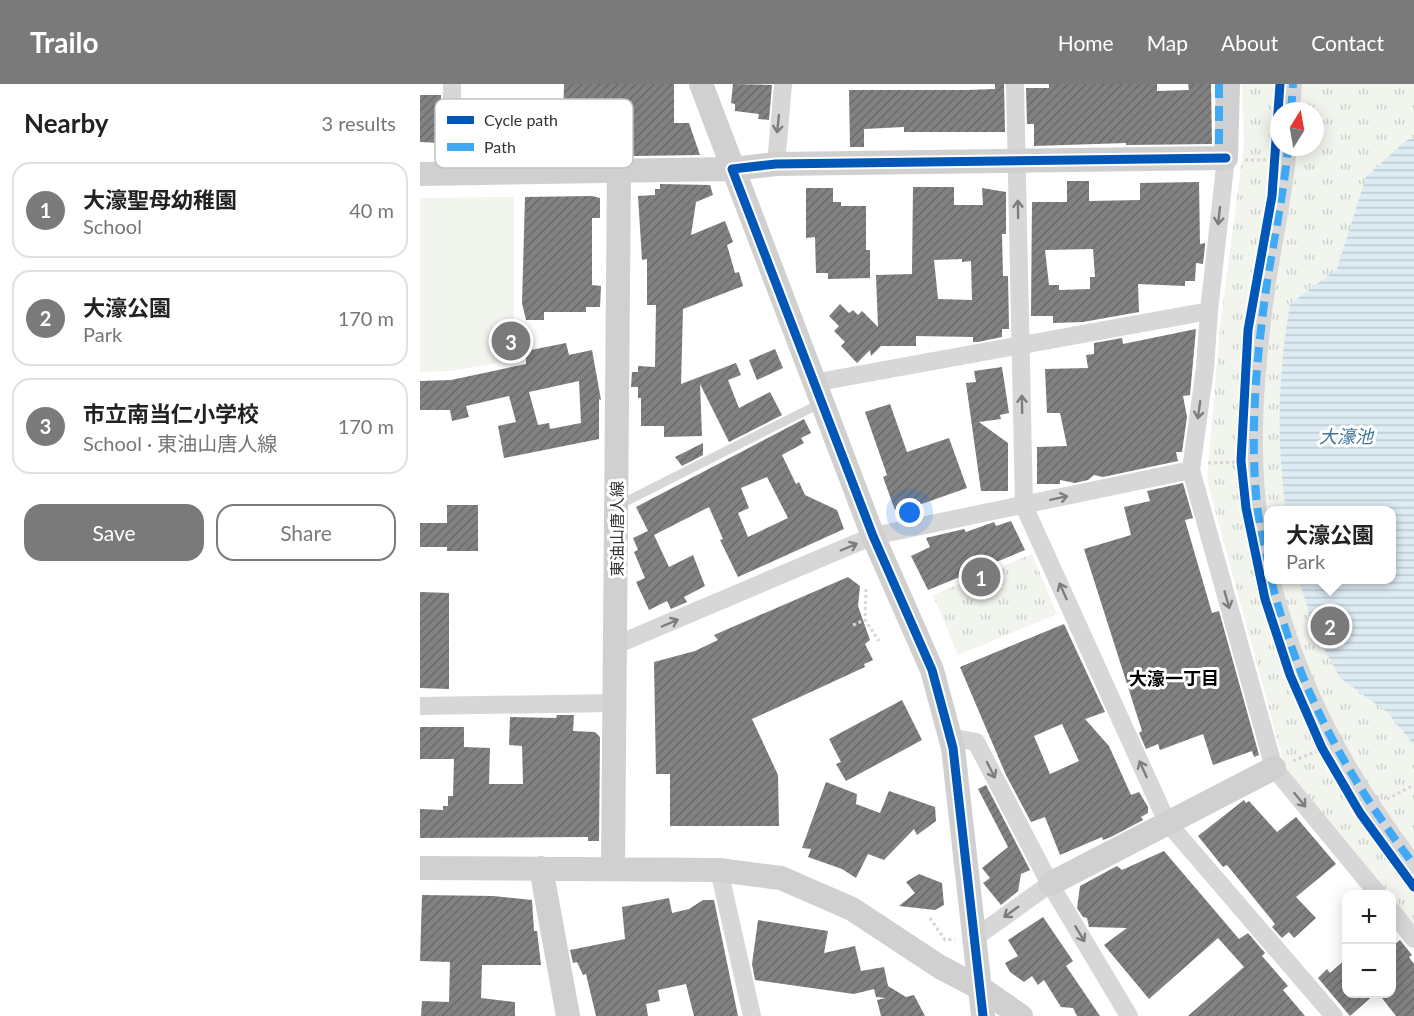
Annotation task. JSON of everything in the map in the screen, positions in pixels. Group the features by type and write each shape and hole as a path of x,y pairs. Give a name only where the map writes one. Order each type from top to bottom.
{"street":[{"path":"701,84 873,536 932,670 950,737 973,939 982,989 983,1016"},
{"path":"776,164 783,84"},
{"path":"1015,84 1024,506 1167,822 1334,1016"},
{"path":"1228,84 1226,160 1205,368 1191,467 1274,768 1375,890"},
{"path":"1292,102 1293,84"},
{"path":"1264,539 1257,498 1254,412 1281,156"},
{"path":"420,174 732,169 776,164 1226,160"},
{"path":"452,168 452,173"},
{"name":"東油山唐人線","path":"613,867 619,171"},
{"path":"817,393 1021,346 1209,312"},
{"path":"616,645 873,536 1024,506 1191,467"},
{"path":"1273,584 1302,674 1332,743 1371,808 1414,865"},
{"path":"420,706 615,703"},
{"path":"950,737 976,742 1050,884 1129,1016"},
{"path":"973,939 1050,884 1274,768"},
{"path":"420,868 613,867 719,870 781,878 852,909 940,967 982,989 1021,1016"},
{"path":"541,868 568,1016"},
{"path":"719,870 752,1016"},
{"path":"1396,916 1414,939"}],"lane":[{"path":"617,506 817,393"}],"path":[{"path":"1226,160 1274,165 1278,156"},
{"path":"1242,450 1242,473"},
{"path":"1191,467 1241,461"},
{"path":"866,589 863,606 865,620 879,641"},
{"path":"853,625 865,620"},
{"path":"1318,738 1328,758"},
{"path":"1274,768 1322,748"},
{"path":"1384,801 1390,808"}],"green space":[{"path":"1242,84 1414,84 1414,929 1396,906 1396,890 1383,890 1286,772 1207,480 1220,327 1244,144"},
{"path":"514,197 514,360 451,371 420,372 420,198"},
{"path":"1032,554 1057,614 958,655 933,595"}],"water":[{"name":"大濠池","path":"1414,138 1414,745 1387,712 1340,678 1314,630 1300,584 1396,584 1396,506 1286,506 1280,432 1283,356 1290,304 1337,269 1366,177 1407,140"}],"building":[{"path":"564,84 674,84 674,123 689,123 700,155 633,156 633,99 564,99"},
{"path":"733,84 772,85 769,120 758,119 759,114 735,111 735,104 731,103"},
{"path":"995,84 1004,84 1005,132 904,132 904,127 864,129 864,147 850,147 849,90 995,89"},
{"path":"1049,84 1157,84 1157,91 1189,90 1188,84 1211,84 1212,144 1126,145 1126,143 1034,146 1034,124 1027,124 1026,88 1049,88"},
{"path":"420,95 441,95 441,99 435,99 435,143 420,142"},
{"path":"1067,181 1089,181 1089,201 1140,200 1140,183 1199,182 1200,244 1205,243 1205,246 1203,264 1196,263 1195,281 1185,281 1185,286 1138,284 1139,312 1083,322 1053,323 1053,316 1031,316 1032,202 1067,202","holes":["1093,249 1095,277 1090,277 1090,289 1059,290 1059,285 1049,285 1045,250"]},
{"path":"660,184 710,185 713,195 696,202 691,235 725,221 733,242 727,245 735,273 739,272 743,286 683,309 681,384 736,363 741,375 728,380 739,408 770,392 782,415 729,442 700,384 702,436 664,437 664,426 641,426 641,398 638,398 638,387 631,387 632,372 638,372 638,366 655,367 656,305 647,305 647,259 642,260 638,196 655,195 655,189 660,189"},
{"path":"913,187 954,187 954,205 983,205 982,188 1006,192 1006,234 1002,234 1003,276 1008,276 1009,329 1002,329 1002,337 973,342 973,337 916,336 916,346 881,346 871,356 870,350 857,363 841,346 845,342 834,331 839,326 829,316 840,304 849,313 853,310 858,315 862,311 878,327 876,275 912,274","holes":["962,259 962,262 971,261 972,300 938,299 934,260"]},
{"path":"806,188 833,188 833,202 841,202 841,206 866,206 866,250 870,250 870,278 828,279 828,273 816,273 815,237 806,238"},
{"path":"592,196 600,198 600,218 592,218 592,285 601,286 600,307 586,307 586,312 544,312 544,320 526,320 522,303 525,197"},
{"path":"1196,329 1190,395 1183,396 1187,417 1182,452 1176,452 1178,461 1103,477 1094,475 1088,480 1075,483 1060,480 1060,484 1037,484 1037,447 1067,446 1060,413 1047,413 1045,369 1088,368 1086,355 1094,354 1094,343 1122,338 1123,344"},
{"path":"566,343 569,355 592,350 601,400 599,399 599,439 504,458 498,426 516,422 509,396 466,406 469,417 452,421 450,410 420,410 420,381 451,380 526,364 526,351","holes":["579,381 581,423 550,429 549,423 538,425 529,392"]},
{"path":"775,349 783,368 757,380 749,360"},
{"path":"1002,367 1009,413 1000,415 1001,419 979,422 1008,443 1008,491 981,491 966,383 976,382 974,371"},
{"path":"890,404 907,452 949,438 967,488 896,513 883,477 887,475 865,412"},
{"path":"804,419 811,433 801,438 804,443 782,455 796,484 799,482 805,495 837,510 844,529 738,577 720,540 723,539 709,507 654,535 669,567 693,555 705,586 684,597 687,602 671,609 667,601 649,610 636,582 645,578 634,552 638,550 633,538 648,531 636,507","holes":["767,477 788,518 748,537 738,513 749,508 741,488"]},
{"path":"703,443 703,455 682,466 675,457"},
{"path":"1183,483 1193,518 1185,520 1212,613 1219,611 1259,755 1254,757 1252,751 1213,765 1203,734 1160,750 1158,744 1146,749 1139,733 1142,731 1084,549 1131,535 1124,507 1150,501 1147,491"},
{"path":"447,505 478,505 478,551 447,551 447,547 420,547 420,523 447,523"},
{"path":"1011,521 1025,550 928,590 911,556 930,547 926,538 964,529 966,532 994,522 996,526"},
{"path":"848,577 860,586 858,606 870,640 865,644 873,660 864,664 865,667 752,719 778,775 779,826 670,826 670,774 656,774 654,662 695,651 718,640 714,635"},
{"path":"420,592 449,593 449,689 420,688"},
{"path":"1064,624 1105,712 1085,719 1109,746 1131,795 1139,792 1148,807 1148,813 1141,817 1143,820 1111,837 1103,840 1102,837 1060,855 1045,817 1031,822 1006,775 960,667","holes":["1062,724 1079,761 1050,774 1034,736"]},
{"path":"902,700 922,740 846,781 836,764 841,762 829,739"},
{"path":"557,715 574,715 573,731 595,732 600,737 599,841 588,841 588,837 420,838 420,809 443,810 443,806 448,806 448,796 453,796 454,759 420,759 420,727 464,727 464,747 490,748 489,784 523,784 522,746 509,745 510,717 556,718"},
{"path":"826,782 857,794 856,804 880,813 889,791 935,807 936,821 917,835 914,829 884,860 868,854 856,878 842,869 808,857 811,849 802,848"},
{"path":"986,785 1030,870 1021,874 1018,891 1001,905 983,883 990,878 982,868 1008,847 978,789"},
{"path":"1244,800 1246,803 1249,801 1277,832 1296,817 1336,864 1296,897 1316,918 1294,938 1289,932 1282,938 1272,927 1275,924 1227,865 1223,867 1198,836"},
{"path":"1164,851 1239,939 1248,933 1265,953 1262,956 1288,986 1283,990 1305,1016 1188,1016 1244,967 1218,938 1149,999 1104,945 1127,928 1089,927 1087,918 1083,917 1077,908 1080,886 1117,866 1122,870"},
{"path":"919,874 942,883 944,905 935,910 899,906 915,893 906,882"},
{"path":"422,895 493,896 532,900 534,931 537,931 541,965 482,965 481,998 515,1002 515,1016 421,1016 422,1001 449,1002 450,962 420,961"},
{"path":"669,898 672,913 689,909 703,900 714,900 738,1016 694,1016 686,984 658,990 660,1001 646,1004 648,1016 596,1016 586,974 583,975 577,962 573,963 570,950 625,939 622,907"},
{"path":"1043,917 1073,961 1066,966 1100,1016 1077,1016 1073,1008 1061,1007 1044,980 1038,985 1032,976 1024,982 1010,972 1005,963 1018,956 1008,940"},
{"path":"758,920 828,931 824,953 855,946 861,971 884,967 888,986 906,997 914,995 925,1016 881,1016 877,1000 886,998 876,997 874,989 854,994 755,980 752,964"},
{"path":"1400,940 1412,955 1409,957 1414,964 1414,1016 1396,1016 1382,998 1396,998 1396,944"},
{"path":"1342,962 1342,998 1370,998 1350,1016 1318,978 1327,969 1330,973"}],"marked path":[{"path":"1219,84 1219,144"},
{"path":"1292,102 1293,84"},
{"path":"1264,548 1256,497 1254,461 1258,353 1287,156"},
{"path":"1272,584 1296,658 1328,730 1367,798 1414,865"}],"cycle path":[{"path":"1280,84 1272,196 1248,330 1241,461 1246,508 1265,599 1290,675 1322,748 1360,813 1414,887"},
{"path":"983,1016 953,748 932,670 873,536 732,169 776,164 1226,158"}],"place":[{"name":"市立南当仁小学校","path":"511,341"},
{"name":"大濠聖母幼稚園","path":"981,577"},
{"name":"大濠公園","path":"1330,626"}],"district":[{"name":"大濠一丁目","path":"1174,679"}]}
